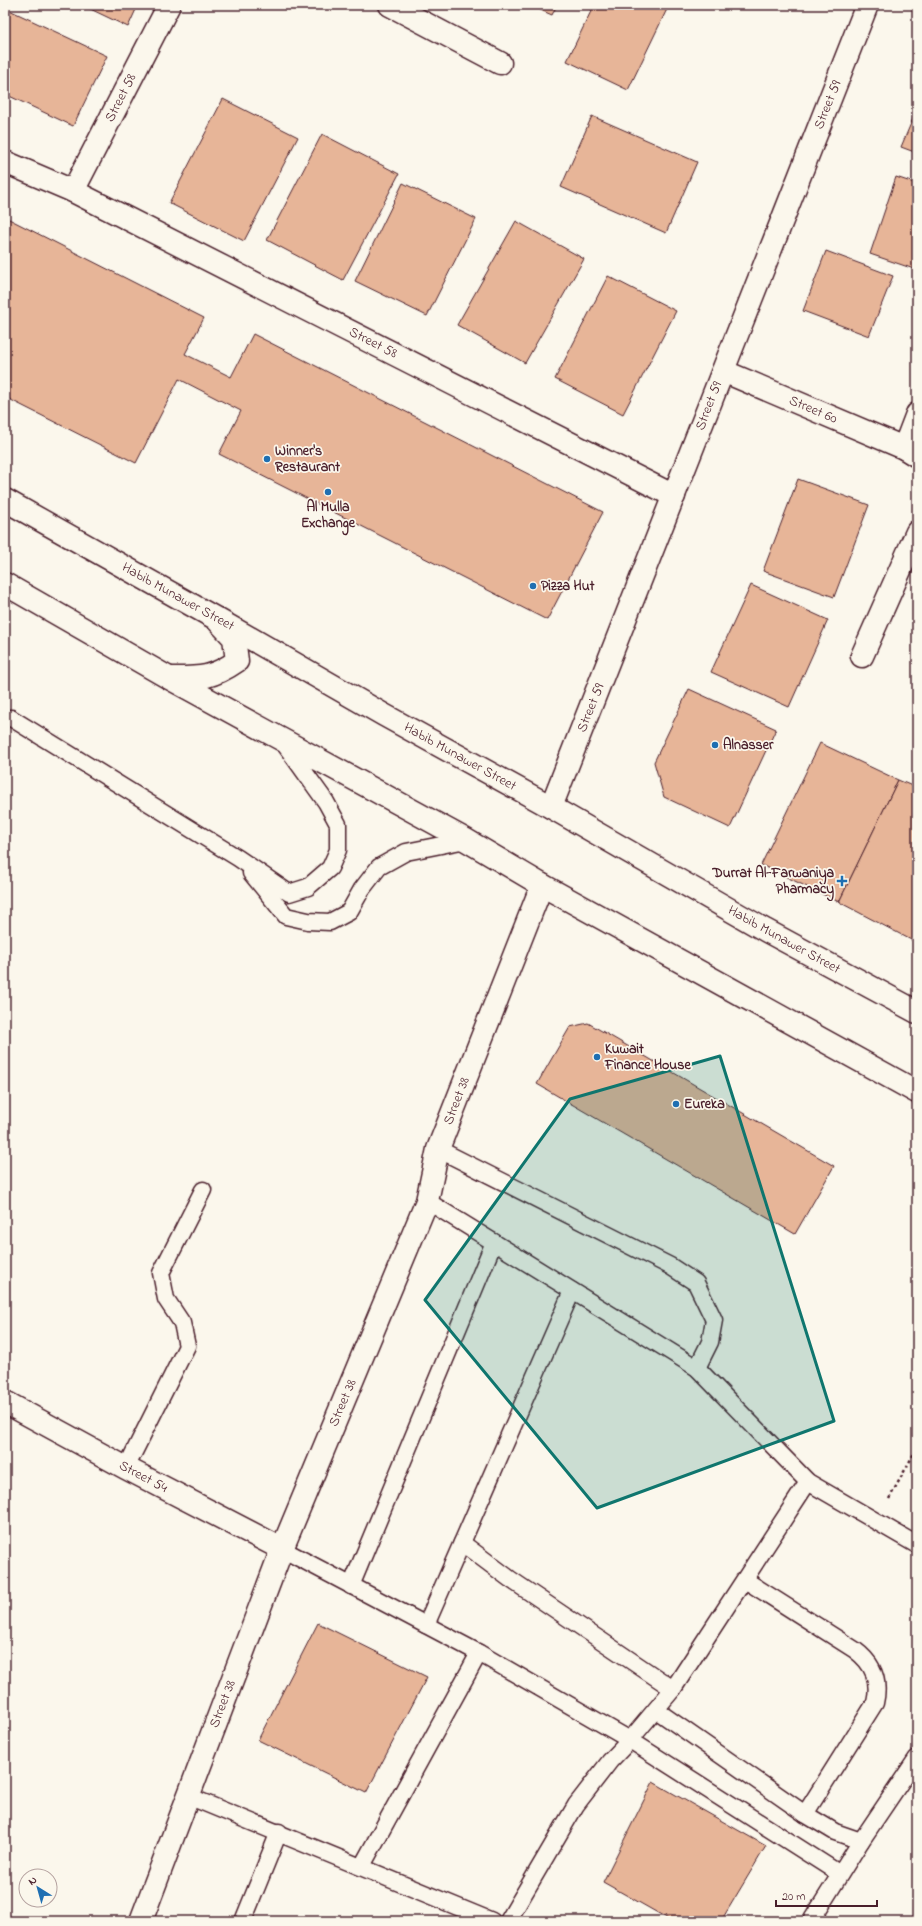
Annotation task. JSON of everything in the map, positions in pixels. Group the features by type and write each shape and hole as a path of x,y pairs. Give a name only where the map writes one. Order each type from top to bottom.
{"street":[{"name":"Street 58","path":"73,191 169,5"},
{"path":"390,5 500,63"},
{"name":"Street 59","path":"551,807 867,5"},
{"name":"Street 58","path":"5,162 73,191 674,496"},
{"name":"Street 60","path":"723,371 910,452 917,414"},
{"name":"Habib Munawer Street","path":"5,500 384,715 551,807 765,930 917,1012"},
{"path":"862,656 917,532"},
{"path":"5,584 169,678 466,840 542,885 917,1092"},
{"path":"169,678 205,678 224,670 237,661 234,638 215,618"},
{"name":"Street 38","path":"141,1921 282,1550 427,1201 438,1149 542,885"},
{"name":"Street 54","path":"5,1402 282,1550"}],"lane":[{"path":"5,718 11,718 238,858 290,893 308,887 330,868 338,850 338,824 326,802 281,739"},
{"path":"238,858 286,916 308,921 330,922 349,912 362,889 379,867 406,852 466,840"},
{"path":"438,1149 670,1266 696,1284 714,1320 710,1342 697,1368"},
{"path":"126,1468 187,1346 182,1323 166,1299 161,1273 203,1190"},
{"path":"427,1201 697,1368 808,1482 917,1545"},
{"path":"351,1586 494,1242"},
{"path":"426,1625 572,1290"},
{"path":"508,1921 576,1805 610,1761 630,1740 673,1689 808,1482"},
{"path":"462,1543 510,1579 673,1689"},
{"path":"282,1550 479,1653 630,1740 840,1874"},
{"path":"744,1580 860,1654 873,1669 877,1681 878,1692 870,1714 815,1796 805,1814"},
{"path":"362,1866 479,1653"},
{"path":"656,1710 805,1814 835,1832 861,1841"},
{"path":"811,1921 861,1841 917,1758"},
{"path":"188,1796 362,1866 492,1921"},
{"path":"243,1921 279,1832"}],"path":[{"path":"877,1522 917,1448"}],"highlighted area":[{"path":"720,1056 834,1421 597,1508 425,1300 570,1099"}],"building":[{"path":"82,5 138,5 128,27"},
{"path":"529,5 557,5 552,15"},
{"path":"594,5 669,5 628,90 567,61"},
{"path":"5,8 107,56 73,126 5,94"},
{"path":"223,99 298,137 244,241 169,203"},
{"path":"917,109 917,153 901,147"},
{"path":"592,116 697,162 666,233 561,187"},
{"path":"322,134 399,174 343,280 267,240"},
{"path":"896,177 917,184 917,270 870,254"},
{"path":"403,183 476,219 427,316 355,281"},
{"path":"5,217 204,318 185,354 231,377 253,334 603,512 547,620 219,454 241,411 179,379 136,463 5,397"},
{"path":"516,221 584,259 525,363 457,325"},
{"path":"826,251 893,276 869,336 803,311"},
{"path":"608,276 676,311 623,414 555,379"},
{"path":"798,479 869,505 834,597 763,571"},
{"path":"751,585 828,620 789,707 711,672"},
{"name":"Alnasser","path":"689,689 776,729 730,828 664,797 654,762"},
{"path":"820,743 898,780 839,902 761,865"},
{"path":"898,780 917,788 917,943 839,902"},
{"path":"588,1023 834,1166 795,1234 537,1084 570,1027"},
{"path":"318,1623 427,1677 366,1793 258,1740"},
{"path":"653,1782 766,1846 721,1921 672,1921 603,1882"}],"place":[{"name":"Winner's Restaurant","path":"267,459"},
{"name":"Al Mulla Exchange","path":"328,492"},
{"name":"Pizza Hut","path":"533,586"},
{"name":"Alnasser","path":"715,745"},
{"name":"Durrat Al-Farwaniya Pharmacy","path":"842,881"},
{"name":"Kuwait Finance House","path":"597,1057"},
{"name":"Eureka","path":"676,1104"}]}
